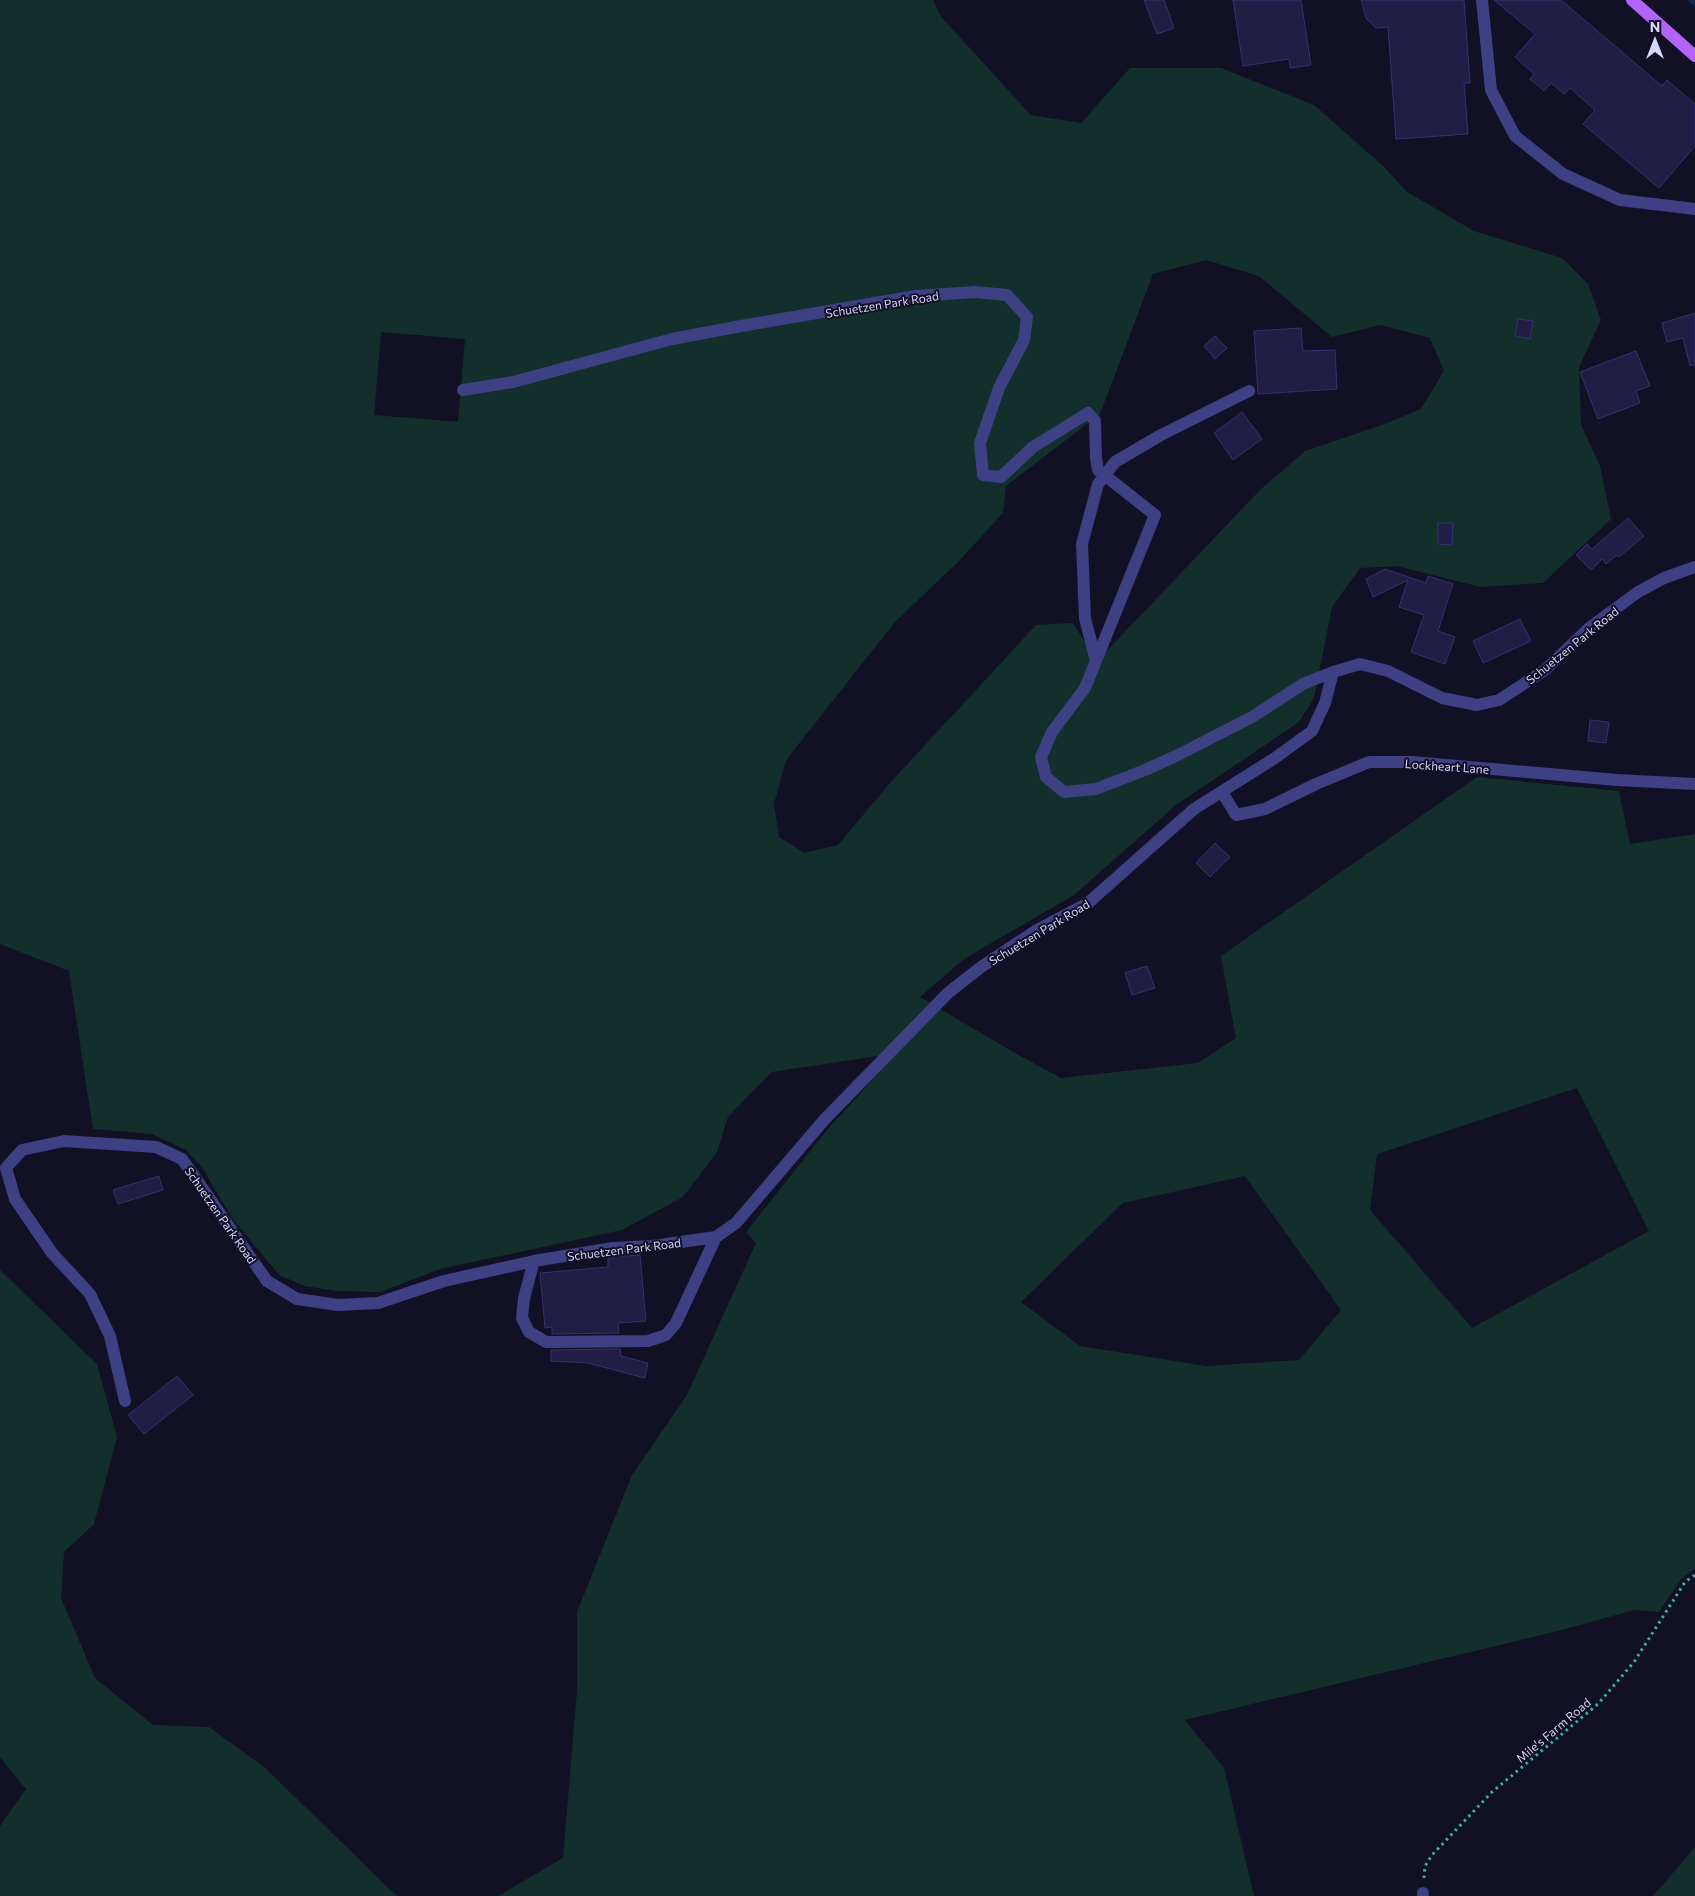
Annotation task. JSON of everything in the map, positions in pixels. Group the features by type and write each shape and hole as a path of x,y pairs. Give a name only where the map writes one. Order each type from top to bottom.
{"main road":[{"path":"1632,0 1695,56"}],"street":[{"path":"1482,0 1491,90 1515,136 1563,174 1620,200 1695,209"},
{"name":"Schuetzen Park Road","path":"462,390 513,382 672,339 741,326 916,296 974,292 1007,295 1027,317 1024,340 999,388 980,443 983,475 1001,476 1033,447 1088,413 1095,421 1098,470 1103,476 1155,515 1085,688 1052,732 1041,757 1046,776 1064,792 1096,789 1162,763 1252,717 1303,684 1360,664 1388,671 1442,698 1476,705 1499,700 1546,670 1589,628 1638,592 1664,578 1695,568"},
{"path":"1096,661 1085,618 1082,544 1098,484 1103,476 1123,457 1161,435 1250,391"},
{"name":"Schuetzen Park Road","path":"125,1401 110,1336 90,1294 52,1253 15,1199 6,1168 22,1150 64,1141 93,1142 156,1147 182,1159 267,1281 297,1299 338,1305 378,1303 444,1282 534,1261 614,1248 652,1246 716,1237 736,1222 824,1120 948,993 980,967 1037,930 1088,904 1194,809 1312,731 1325,703 1333,672"},
{"name":"Lockheart Lane","path":"1222,792 1236,815 1243,814 1265,809 1316,784 1369,762 1412,762 1617,780 1695,784"},
{"path":"534,1261 524,1298 522,1318 530,1332 546,1342 648,1341 666,1335 676,1323 716,1237"}],"path":[{"name":"Mile's Farm Road","path":"1423,1895 1425,1866 1432,1855 1492,1792 1598,1704 1634,1662 1685,1582 1695,1575"}],"green space":[{"path":"0,0 933,0 942,18 1031,115 1081,123 1130,68 1221,68 1314,105 1382,165 1407,192 1474,231 1562,258 1588,284 1601,320 1579,367 1581,425 1600,466 1611,519 1543,583 1481,587 1397,566 1360,568 1332,607 1314,698 1299,722 1176,805 1074,895 964,959 920,997 1061,1078 1198,1063 1236,1038 1221,956 1477,777 1619,791 1630,844 1695,834 1695,1569 1682,1578 1659,1612 1634,1610 1554,1632 1185,1720 1224,1768 1254,1896 498,1896 563,1858 577,1691 577,1612 632,1475 687,1395 756,1243 746,1232 827,1130 897,1053 772,1072 728,1117 717,1152 683,1197 622,1230 440,1269 380,1292 336,1291 305,1286 279,1275 232,1218 203,1169 186,1150 152,1134 93,1129 69,971 0,944","holes":["1206,260 1259,276 1332,337 1381,325 1430,338 1444,371 1421,409 1382,425 1305,451 1260,490 1097,661 1073,623 1036,625 890,783 838,845 804,853 779,837 774,804 786,760 895,622 958,562 1003,513 1006,486 1100,414 1153,274","381,332 465,339 458,422 374,415","1577,1088 1649,1231 1472,1328 1370,1210 1377,1154","1245,1176 1341,1310 1299,1360 1206,1366 1080,1346 1021,1302 1123,1203"]},
{"path":"0,1270 97,1364 117,1437 94,1524 64,1552 61,1598 95,1678 153,1725 209,1727 264,1767 397,1896 0,1896 0,1826 26,1789 0,1757"},
{"path":"1695,1847 1695,1896 1653,1896"}],"building":[{"path":"1144,0 1164,0 1174,28 1157,34"},
{"path":"1233,0 1301,0 1311,65 1290,68 1289,59 1243,66"},
{"path":"1361,0 1464,0 1470,83 1464,83 1468,134 1396,139 1388,27 1376,28 1366,18"},
{"path":"1494,0 1561,0 1662,86 1667,80 1695,104 1695,146 1659,188 1583,124 1595,110 1570,88 1564,94 1551,83 1544,91 1530,79 1534,74 1515,57 1535,34"},
{"path":"1695,313 1695,365 1690,366 1683,338 1667,342 1662,323"},
{"path":"1518,319 1533,321 1530,339 1515,336"},
{"path":"1301,328 1303,351 1335,350 1337,389 1258,394 1254,331"},
{"path":"1215,336 1227,348 1215,359 1204,346"},
{"path":"1636,351 1650,386 1636,391 1640,403 1598,419 1580,372"},
{"path":"1242,412 1262,439 1233,460 1214,433"},
{"path":"1628,518 1644,536 1619,557 1617,555 1606,564 1602,559 1591,570 1576,555 1587,544 1592,549"},
{"path":"1438,523 1453,523 1452,545 1438,544"},
{"path":"1385,569 1426,583 1428,576 1453,584 1438,631 1455,637 1445,664 1411,652 1424,615 1399,607 1408,580 1373,597 1366,579"},
{"path":"1520,619 1531,641 1483,663 1473,641"},
{"path":"1590,720 1609,722 1606,743 1588,741"},
{"path":"1215,843 1230,857 1210,877 1196,863"},
{"path":"1147,966 1155,988 1132,995 1125,973"},
{"path":"159,1176 163,1190 118,1204 113,1190"},
{"path":"640,1255 646,1321 618,1323 619,1333 552,1334 552,1327 545,1328 540,1273 608,1267 608,1257"},
{"path":"620,1349 621,1356 648,1363 645,1378 588,1363 551,1361 551,1350"},
{"path":"177,1376 193,1395 144,1434 128,1415"}],"waterway":[{"path":"1691,0 1695,3"}]}
